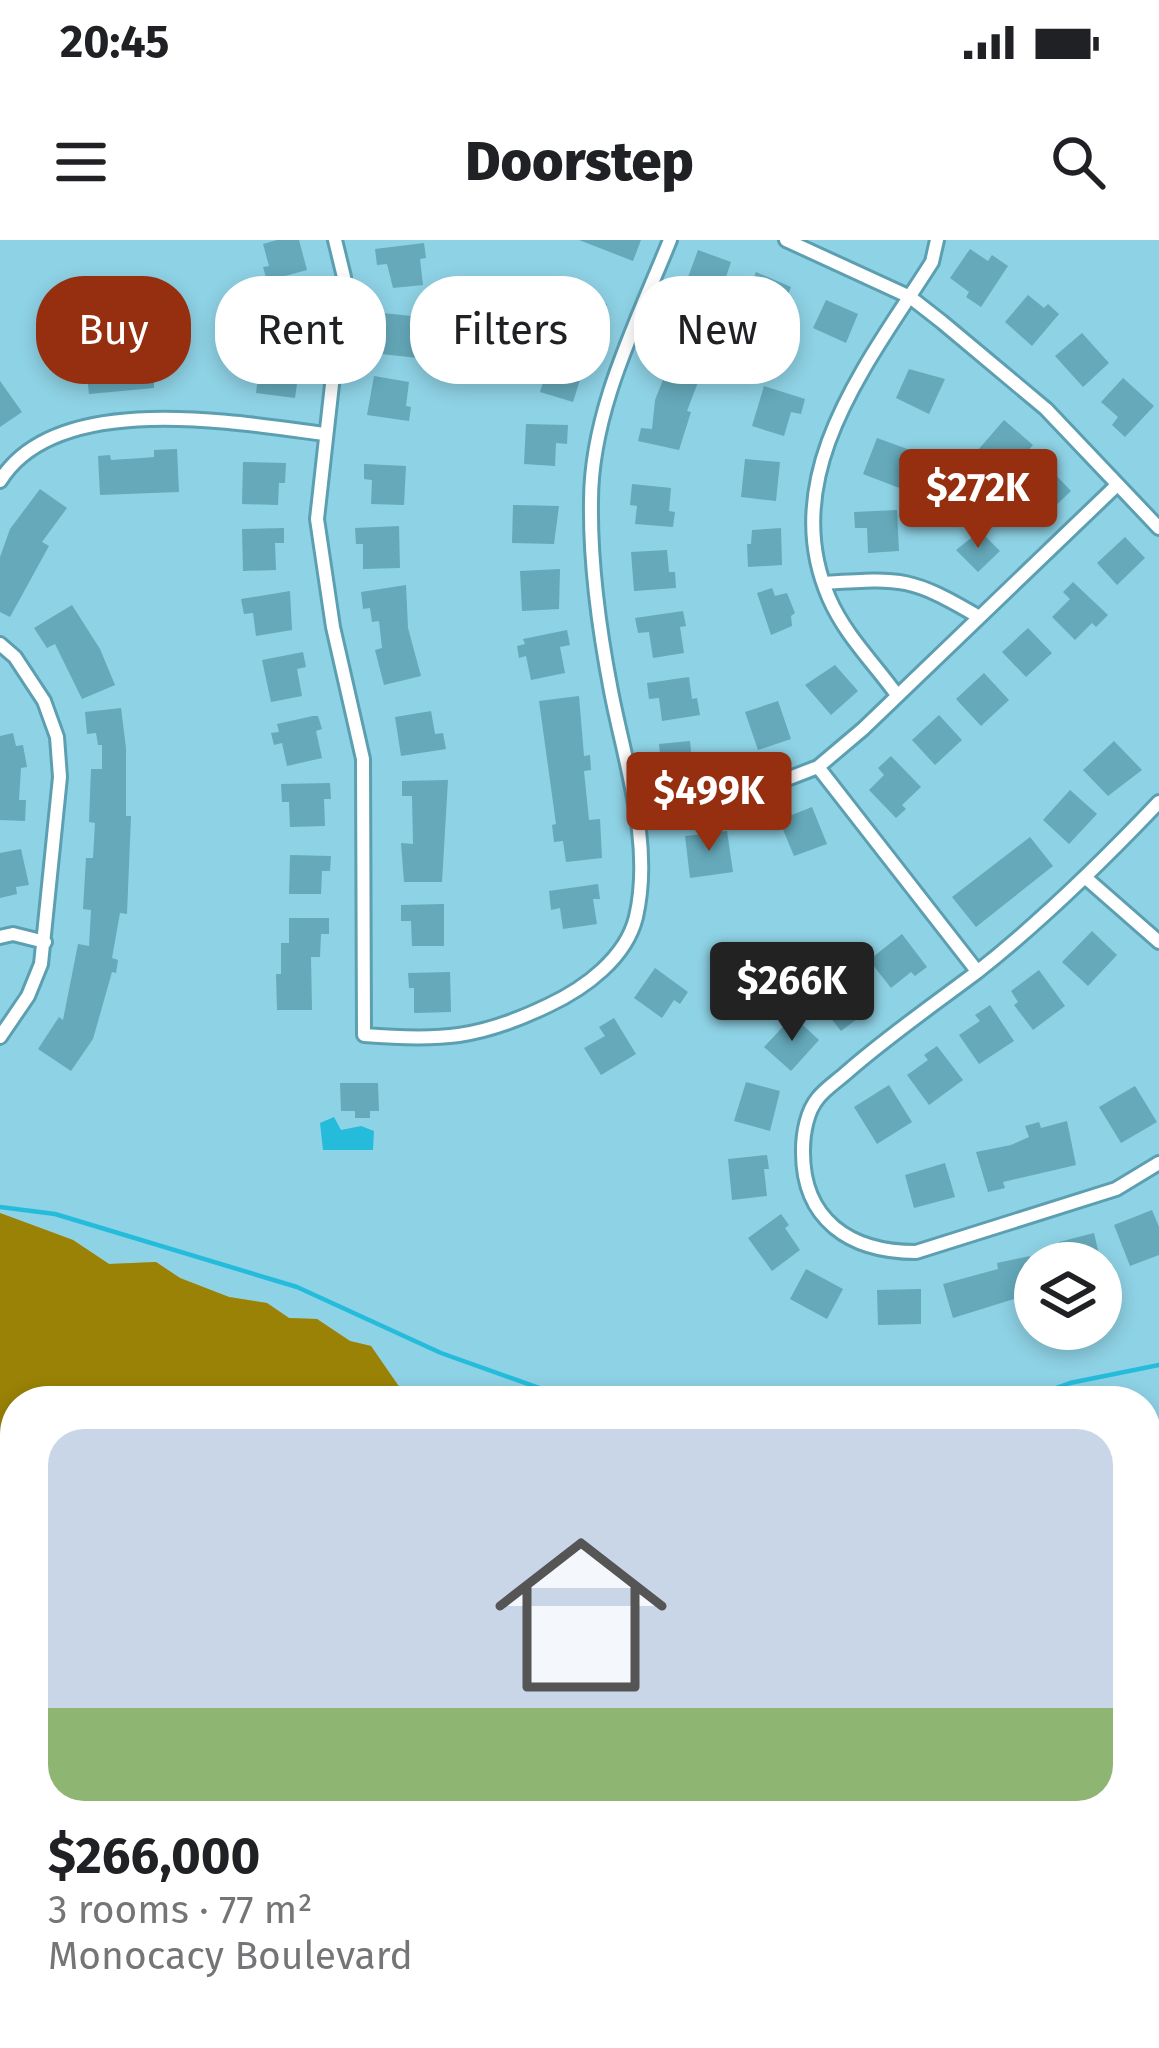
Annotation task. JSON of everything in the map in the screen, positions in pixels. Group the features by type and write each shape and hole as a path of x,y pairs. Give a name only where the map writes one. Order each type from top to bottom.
{"street":[{"path":"335,240 344,277 317,519 322,567 363,759 364,1035 427,1040 469,1036 515,1022 568,996 622,949 635,920 642,871 636,813 596,596 590,497 602,416 670,240"},
{"path":"786,240 910,297 1046,409 1157,526"},
{"path":"897,695 852,640 825,583 814,543 814,490 830,432 932,262 937,240"},
{"path":"0,482 9,466 37,444 73,430 105,425 202,417 323,434"},
{"path":"636,813 754,792 818,767 1116,486"},
{"path":"825,583 892,578 928,587 980,616"},
{"path":"0,644 15,657 44,701 57,737 60,777 45,942 28,996 0,1036"},
{"path":"818,767 977,971"},
{"path":"1159,802 1038,924 816,1099 803,1134 802,1170 812,1203 840,1234 890,1252 916,1252 1116,1189 1159,1163"},
{"path":"1086,878 1159,941"},
{"path":"0,937 13,934 45,942"}],"shaded area":[{"path":"0,1213 73,1240 109,1264 156,1262 180,1278 229,1297 267,1303 289,1318 317,1319 350,1341 371,1346 399,1386 0,1386"},
{"path":"0,1213 73,1240 109,1264 156,1262 180,1278 229,1297 267,1303 289,1318 317,1319 350,1341 371,1346 399,1386 0,1386"}],"water":[{"path":"334,1117 341,1130 361,1126 374,1131 373,1150 323,1150 320,1123"}],"building":[{"path":"299,240 307,270 266,276 263,267 269,266 263,244"},
{"path":"579,240 641,240 633,261"},
{"path":"424,243 422,276 410,276 410,286 393,288 387,264 377,265 375,249"},
{"path":"970,249 988,261 992,255 1008,266 981,307 950,278"},
{"path":"698,250 731,262 726,276 688,276"},
{"path":"1028,295 1059,314 1032,346 1005,322"},
{"path":"826,300 858,314 846,343 813,328"},
{"path":"386,313 410,316 410,357 386,355"},
{"path":"1082,333 1109,363 1083,387 1055,356"},
{"path":"909,369 945,379 929,414 896,398"},
{"path":"386,378 409,382 409,421 367,415 373,384 386,384"},
{"path":"1123,378 1154,406 1125,437 1112,425 1118,417 1101,402"},
{"path":"0,381 22,412 0,427"},
{"path":"88,384 154,384 154,388 89,394"},
{"path":"257,384 297,384 295,398 256,393"},
{"path":"543,384 579,384 573,402 540,392"},
{"path":"661,384 697,384 679,450 638,441 641,428 652,429"},
{"path":"764,386 805,399 801,414 791,412 784,436 752,426"},
{"path":"1004,420 1033,445 1010,471 978,450"},
{"path":"526,424 568,425 567,444 556,443 555,466 524,464"},
{"path":"877,438 910,450 901,473 908,476 902,489 863,474"},
{"path":"177,449 179,492 100,495 98,456 110,455 111,460 154,457 154,450"},
{"path":"745,459 780,462 776,501 741,497"},
{"path":"243,462 286,463 278,505 242,504"},
{"path":"364,464 406,466 404,505 371,504 372,480 364,479"},
{"path":"1047,466 1071,491 1052,509 1028,485"},
{"path":"632,484 671,488 673,527 635,524"},
{"path":"40,489 67,508 42,542 49,546 10,617 0,612 0,557 10,529"},
{"path":"513,505 559,506 554,544 512,543"},
{"path":"897,510 899,551 868,553 867,528 855,528 854,512"},
{"path":"399,526 400,568 363,569 363,544 356,544 355,528"},
{"path":"284,528 284,543 275,543 276,570 243,571 242,529"},
{"path":"781,528 782,565 748,567 752,530"},
{"path":"980,531 1000,551 978,572 956,550"},
{"path":"1125,537 1145,558 1117,585 1097,563"},
{"path":"667,550 676,588 634,591 631,552"},
{"path":"560,569 559,609 522,611 520,571"},
{"path":"1073,582 1108,615 1075,640 1052,617 1070,599 1063,592"},
{"path":"406,585 408,628 421,676 384,685 375,650 382,648 379,621 372,622 370,608 363,609 361,592"},
{"path":"772,588 775,596 787,593 795,613 792,626 771,635 757,593"},
{"path":"290,591 292,630 256,636 253,613 244,614 241,599"},
{"path":"72,605 100,649 115,685 82,699 55,644 47,648 34,628"},
{"path":"683,611 684,653 653,658 649,632 638,633 635,618"},
{"path":"1028,628 1052,653 1026,677 1002,652"},
{"path":"567,630 570,645 560,647 565,673 531,680 526,656 519,658 517,646 525,644 523,639"},
{"path":"303,652 306,667 297,669 302,696 271,702 262,660"},
{"path":"835,665 858,691 831,715 805,685"},
{"path":"984,673 1009,700 981,726 956,699"},
{"path":"689,677 700,715 662,721 659,698 649,699 647,683"},
{"path":"579,696 584,756 590,755 591,770 584,771 589,820 600,819 602,858 566,862 563,841 554,842 552,825 556,824 539,701"},
{"path":"778,701 791,739 758,750 745,712"},
{"path":"121,708 126,816 131,816 127,914 120,913 112,958 118,960 116,973 112,972 93,1039 71,1071 38,1049 59,1017 63,1020 78,944 89,946 91,910 83,909 86,858 93,858 95,823 89,822 91,769 102,769 102,745 96,733 87,734 85,712"},
{"path":"431,711 435,734 443,733 446,749 401,756 395,717"},
{"path":"939,715 962,740 935,765 912,740"},
{"path":"318,716 322,729 316,731 322,758 287,766 282,743 274,745 271,733 279,732 277,724"},
{"path":"13,733 16,746 23,745 27,767 21,768 19,800 26,800 25,821 0,820 0,736"},
{"path":"690,741 694,781 663,785 659,744"},
{"path":"1114,741 1142,770 1108,796 1083,770"},
{"path":"891,756 921,787 896,818 869,790 884,775 878,768"},
{"path":"448,780 442,882 404,882 401,843 413,844 412,796 402,796 402,781"},
{"path":"330,783 331,799 324,799 325,826 290,827 289,802 282,802 281,784"},
{"path":"1070,790 1097,814 1069,844 1043,820"},
{"path":"812,807 827,844 794,856 779,820"},
{"path":"727,831 733,872 690,878 685,836"},
{"path":"1030,837 1053,866 976,927 952,897"},
{"path":"21,849 29,885 0,898 0,853"},
{"path":"290,855 331,856 330,871 322,871 321,894 289,894"},
{"path":"598,884 600,899 593,899 597,924 563,929 560,908 551,910 549,891"},
{"path":"444,904 444,946 412,946 411,921 401,921 401,905"},
{"path":"289,918 329,918 329,934 321,934 320,957 311,957 312,1010 277,1010 276,974 281,974 281,943 289,943"},
{"path":"1092,931 1117,955 1088,986 1062,962"},
{"path":"902,934 927,967 915,976 911,972 891,988 869,960"},
{"path":"655,968 688,992 680,1004 674,1000 662,1018 634,998"},
{"path":"1039,970 1065,1006 1033,1030 1014,1005 1018,1002 1011,991"},
{"path":"450,972 451,1012 414,1013 414,988 409,988 408,973"},
{"path":"847,973 873,1007 841,1031 815,998"},
{"path":"990,1005 1014,1041 979,1064 959,1035 980,1021 975,1015"},
{"path":"793,1016 819,1040 791,1071 764,1047"},
{"path":"614,1018 636,1054 601,1075 584,1048 605,1036 599,1027"},
{"path":"937,1046 963,1080 929,1105 907,1075 928,1060 924,1055"},
{"path":"746,1082 780,1091 770,1131 734,1121"},
{"path":"340,1083 378,1083 379,1111 370,1111 370,1118 355,1118 355,1111 341,1111"},
{"path":"889,1085 912,1122 877,1144 854,1107"},
{"path":"1135,1086 1157,1122 1121,1143 1099,1107"},
{"path":"1067,1121 1076,1165 1003,1182 1005,1188 988,1192 976,1152 1029,1137 1025,1126 1039,1122 1041,1128"},
{"path":"767,1155 767,1196 732,1200 728,1159"},
{"path":"945,1163 955,1197 914,1208 905,1175"},
{"path":"1152,1210 1159,1227 1159,1255 1130,1266 1114,1225"},
{"path":"781,1214 800,1250 772,1271 748,1238"},
{"path":"1094,1233 1096,1242 1059,1242"},
{"path":"1014,1259 1014,1299 953,1318 943,1284 998,1269 997,1263"},
{"path":"806,1269 843,1289 827,1319 790,1299"},
{"path":"921,1289 921,1324 878,1325 877,1290"}],"waterway":[{"path":"0,1207 55,1214 297,1287 441,1353 534,1386"},
{"path":"1062,1386 1159,1365"}]}
